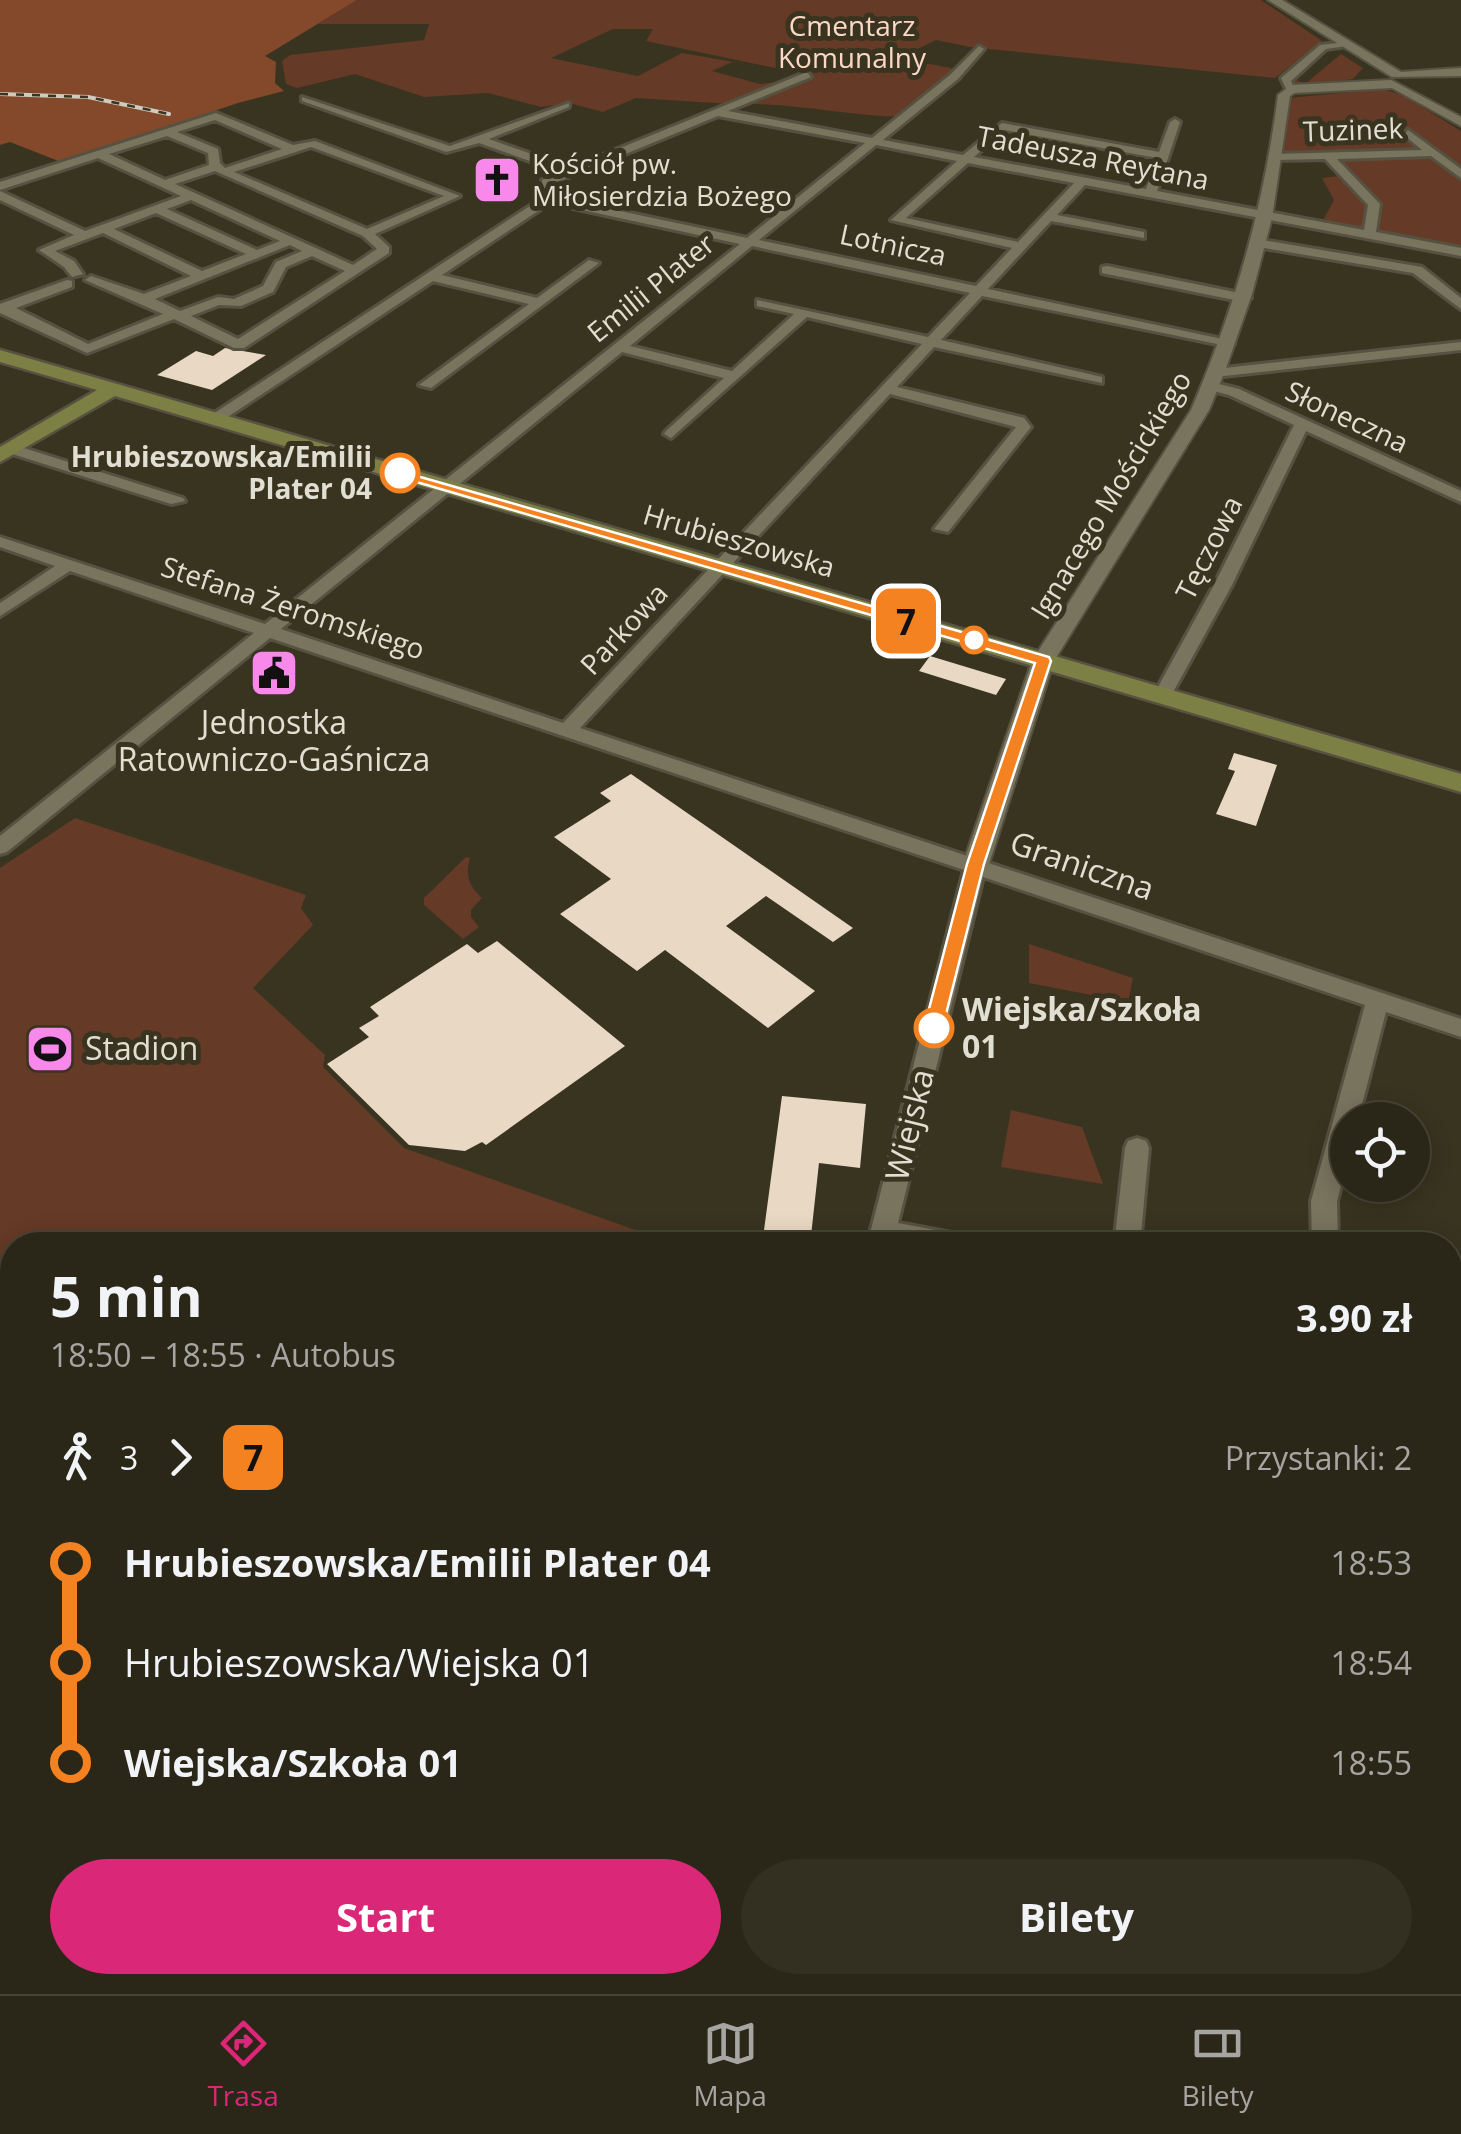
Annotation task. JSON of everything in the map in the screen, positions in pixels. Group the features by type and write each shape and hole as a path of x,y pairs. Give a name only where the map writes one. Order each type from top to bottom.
{"main road":[{"name":"Hrubieszowska","path":"0,356 1461,783"},
{"path":"5,452 114,388"}],"street":[{"path":"1274,0 1461,122"},
{"name":"Ignacego Mościckiego","path":"1043,661 1200,410 1213,380 1262,244 1287,92 1285,80 1322,49 1343,44"},
{"name":"Emilii Plater","path":"0,847 954,77 978,49"},
{"path":"214,419 548,199 546,182 807,75"},
{"path":"1287,92 1461,75"},
{"path":"306,99 450,150 565,105"},
{"name":"Tadeusza Reytana","path":"716,112 1461,252"},
{"path":"0,186 216,116 290,148"},
{"path":"1150,194 1175,122"},
{"path":"1021,246 897,220 1002,126 1165,156"},
{"path":"4,305 78,279 144,298 239,345 386,250 368,233 220,169 214,151 165,132"},
{"path":"1408,132 1461,175"},
{"path":"479,139 573,172"},
{"path":"163,184 311,143 454,196 368,233"},
{"name":"Tuzinek","path":"1276,157 1433,153"},
{"path":"99,154 354,270"},
{"path":"1330,158 1374,204 1369,235"},
{"name":"Parkowa","path":"568,729 1082,181"},
{"path":"0,195 85,236"},
{"path":"78,279 70,264 45,250 189,197"},
{"name":"Lotnicza","path":"548,199 1227,344"},
{"path":"157,209 256,254"},
{"path":"1048,217 1140,235"},
{"path":"104,229 202,276"},
{"path":"144,298 290,241"},
{"path":"1262,244 1417,270 1461,304"},
{"path":"4,305 87,348 218,300 236,303 268,289 281,265 310,252"},
{"path":"426,385 593,263"},
{"path":"1107,270 1244,298"},
{"path":"430,276 539,302"},
{"path":"762,302 1097,380"},
{"path":"671,434 806,312"},
{"path":"1213,380 1461,346"},
{"path":"617,347 735,376"},
{"name":"Słoneczna","path":"1213,380 1461,497"},
{"path":"886,389 1020,421 1024,427 942,529"},
{"name":"Tęczowa","path":"1162,696 1302,425"},
{"path":"5,452 178,501"},
{"name":"Stefana Żeromskiego","path":"0,542 568,729"},
{"path":"0,611 70,563"},
{"name":"Wiejska","path":"884,1232 976,864 1043,661"},
{"name":"Graniczna","path":"568,729 1461,1028"},
{"path":"1325,1232 1324,1201 1378,1000"},
{"path":"1128,1232 1137,1148"}],"green space":[{"name":"Cmentarz Komunalny","path":"357,0 1261,0 1322,41 1275,78 970,47 936,40 899,58 961,70 902,117 747,104 813,76 646,41 653,29 613,29 551,58 638,76 682,53 757,66 732,62 712,71 760,84 786,81 730,104 636,98 603,112 569,103 541,107 488,93 424,97 355,74 297,88 286,84 282,61 290,55 424,40 429,24 318,24"},
{"path":"1341,54 1363,68 1353,79 1305,86 1290,83 1292,78 1305,84"},
{"path":"1382,89 1403,95 1461,131 1461,252 1320,226 1334,200 1322,178 1345,175 1330,158 1283,152 1288,98"},
{"path":"75,818 306,895 301,908 313,925 253,988 325,1055 323,1067 404,1148 641,1232 0,1232 0,868"},
{"path":"466,857 470,858 469,880 482,898 471,910 479,927 463,939 424,905 424,898"},
{"path":"1029,944 1133,978 1128,1002 1029,983"},
{"path":"1011,1110 1082,1127 1103,1184 1001,1167"}],"shaded area":[{"path":"0,0 357,0 265,56 276,62 275,83 284,91 61,162 10,142 0,145"}],"building":[{"path":"225,348 266,355 212,390 157,375 196,351 213,356"},
{"path":"930,656 1006,679 996,695 919,671"},
{"path":"1234,753 1277,765 1256,826 1216,814 1235,771 1228,769"},
{"path":"631,774 853,928 833,942 766,896 726,926 815,991 768,1028 665,950 637,971 560,914 611,879 554,837 611,801 600,793"},
{"path":"497,941 625,1046 486,1145 482,1142 465,1151 409,1145 327,1064 369,1037 359,1028 379,1016 370,1007 467,944 478,953"},
{"path":"782,1096 866,1104 860,1168 819,1163 811,1232 764,1232"}],"railway":[{"path":"0,94 88,97 169,114"}],"bus line":[{"name":"7","path":"400,473 1043,661 976,864 934,1028"}],"place":[{"name":"Kościół pw. Miłosierdzia Bożego","path":"497,180"},
{"name":"Hrubieszowska/Emilii Plater 04","path":"400,473"},
{"name":"Jednostka Ratowniczo-Gaśnicza","path":"274,673"},
{"name":"Wiejska/Szkoła 01","path":"934,1028"},
{"name":"Stadion","path":"50,1049"}]}
